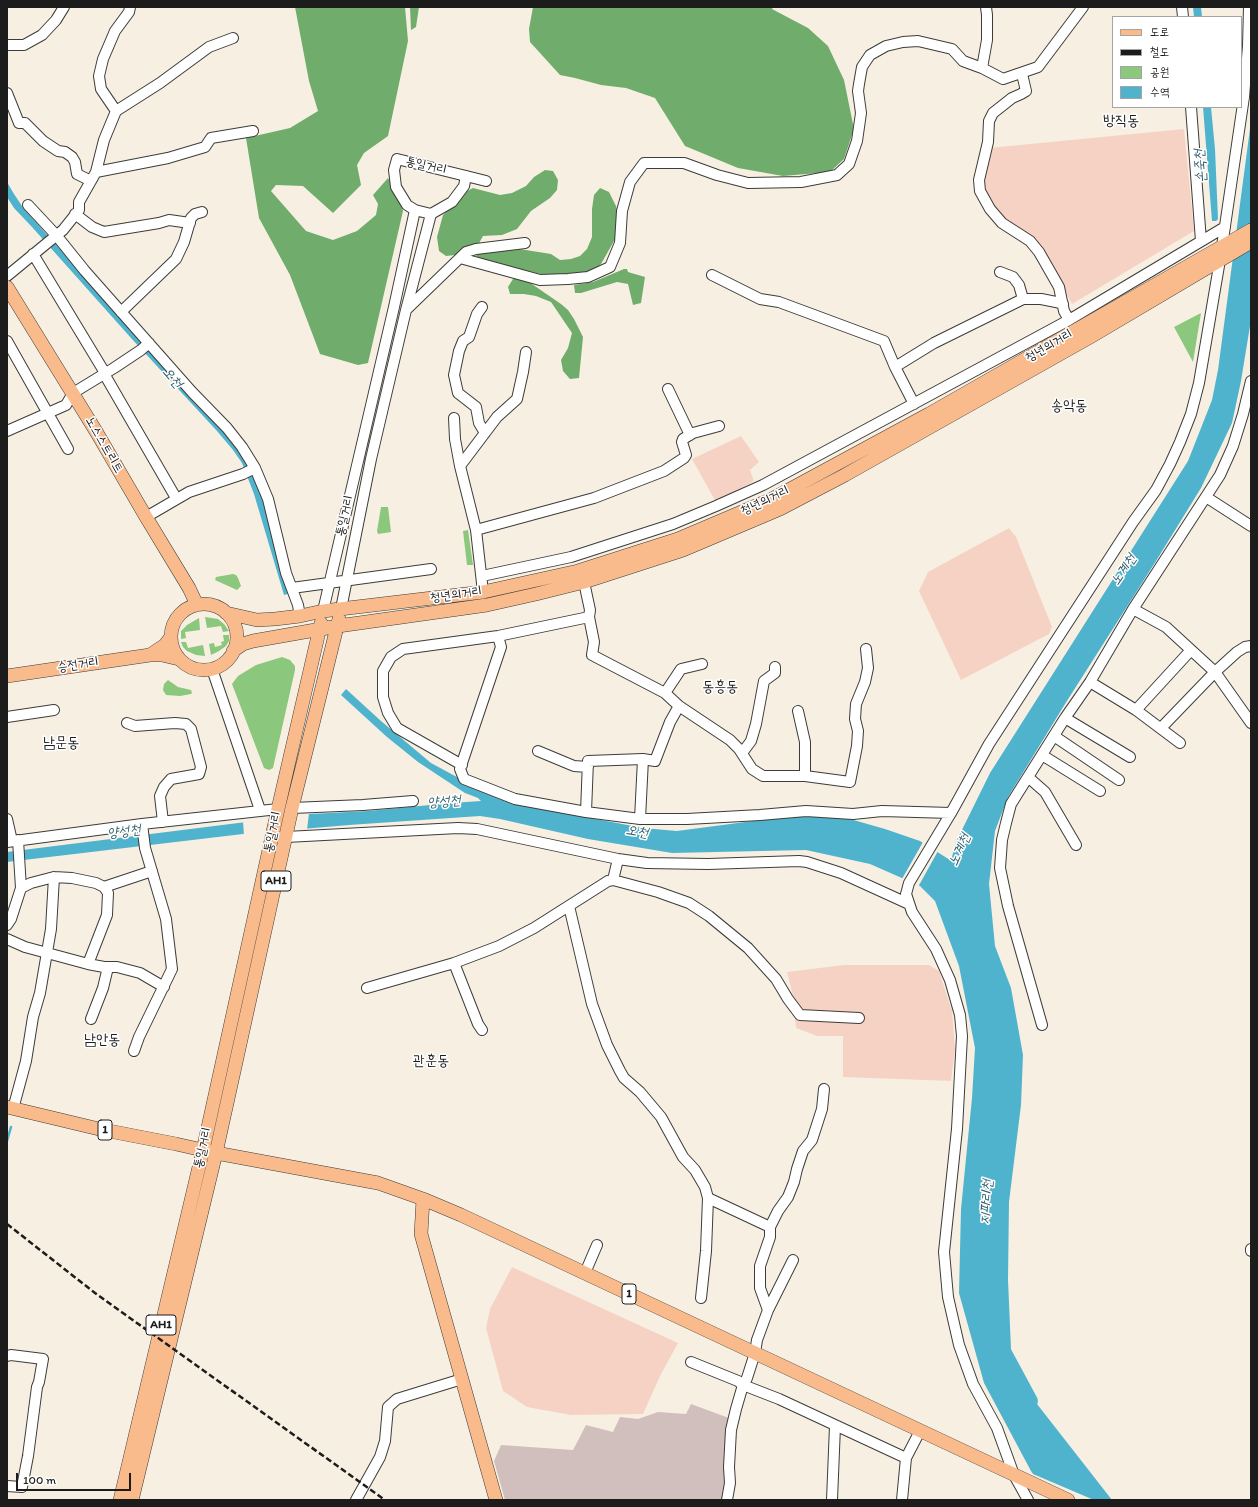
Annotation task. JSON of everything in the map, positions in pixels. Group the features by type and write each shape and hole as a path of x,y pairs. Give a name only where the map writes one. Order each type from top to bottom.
{"main road":[{"name":"청년의거리","path":"233,652 243,644 253,641 338,626 486,605 584,582 683,550 780,510 1092,336 1226,250 1251,230"},
{"name":"청년의거리","path":"226,613 257,620 300,616 323,611 483,592 578,571 678,539 772,499 1226,250 1251,242"},
{"name":"노스스트리트","path":"7,287 97,432 189,588 197,605"},
{"path":"207,604 218,607 226,613 232,619 236,631 236,644 228,659 221,665 212,669 204,670 194,669 179,659 174,653 171,637 172,628 176,620 185,610 197,605 207,604"},
{"name":"통일거리","path":"132,1500 216,1153 292,808 341,609"},
{"name":"통일거리","path":"120,1500 203,1150 323,611"},
{"path":"150,655 165,645 171,637"},
{"path":"150,655 162,655 179,659"},
{"name":"승전거리","path":"7,676 150,655"},
{"name":"1","path":"10,1108 99,1129 216,1153 378,1183 423,1199 462,1215 1068,1500"},
{"path":"423,1199 421,1234 496,1500"}],"street":[{"path":"7,45 24,45 42,35 56,20 64,7"},
{"path":"116,111 101,89 98,76 103,59 115,31 129,12 130,7"},
{"path":"982,68 988,40 986,7"},
{"path":"460,258 540,280 588,277 610,267 620,243 622,211 630,182 644,163 684,163 748,183 801,182 837,175 849,164 857,141 861,113 858,91 859,84 862,67 870,55 886,46 903,42 918,41 952,49 963,61 982,68 1003,79 1038,68 1084,7"},
{"path":"1028,1500 1014,1475 997,1428 971,1378 959,1345 948,1297 944,1252 957,1129 962,1036 960,1015 950,980 936,949 912,912 906,894 910,883 951,813 1133,522 1156,490 1170,464 1191,414 1199,383 1226,250 1225,227 1244,97 1249,7"},
{"path":"7,276 63,230 74,214 79,210 79,202 96,172 104,140 116,111 160,83 210,47 233,38"},
{"path":"1022,74 1026,91 1012,98 993,114 989,120 988,142 979,180 980,191 990,209 1002,223 1030,241 1039,252 1059,287 1069,320"},
{"path":"7,93 19,123 25,123 43,141 58,151 65,152 72,157 75,162 77,174 91,181"},
{"path":"1191,108 1201,241"},
{"path":"96,172 168,158 205,147 211,138 253,131"},
{"name":"통일거리","path":"323,611 415,210 407,205 396,187 394,178 397,160 486,181"},
{"path":"415,210 431,214 452,202 464,186 466,176"},
{"path":"28,206 56,235 85,271 122,312 145,346 227,428 242,447 268,499 286,573 298,605 300,616"},
{"path":"122,312 176,259 184,242 191,218 195,214 202,212"},
{"path":"74,214 92,227 104,232 169,220 190,222"},
{"name":"통일거리","path":"341,609 371,460 406,310 431,214"},
{"path":"482,576 571,557 673,524 763,485 1069,320 1225,227"},
{"path":"406,310 466,252 476,249 526,243"},
{"path":"33,254 105,373 176,498"},
{"path":"1000,272 1013,277 1019,285 1023,299"},
{"path":"712,275 760,299 778,302 884,341 894,367 914,404"},
{"path":"894,367 934,343 1023,299 1041,299 1063,304"},
{"path":"482,307 477,314 469,337 463,341 459,351 454,375 458,393 476,407 480,423 485,433"},
{"path":"7,341 68,449"},
{"path":"7,431 66,405 73,393 145,346"},
{"path":"460,466 497,416 517,399 526,352"},
{"path":"1042,1025 1008,906 1000,868 1002,840 1011,804 1029,773 1090,682 1134,609 1220,474 1233,446 1251,381"},
{"path":"668,390 690,435"},
{"path":"454,418 455,439 460,466 476,530 483,592"},
{"path":"476,530 542,514 594,498 664,471 684,458 686,455 682,442 683,439 693,433 720,426"},
{"path":"146,517 176,498 189,492 254,469"},
{"path":"1206,497 1251,526"},
{"path":"292,588 431,569"},
{"path":"584,582 590,610 589,617 594,642 592,655 665,693 679,706 730,740 742,753 752,769 763,776 805,776 850,782 858,746 858,731 855,719 856,704 865,682 868,668 866,649"},
{"path":"1134,609 1166,628 1214,672 1251,723"},
{"path":"462,764 397,728 388,713 383,697 383,671 391,657 403,650 498,636 589,617"},
{"path":"498,636 501,647 460,770 464,779 515,799 586,812 640,819 760,815 806,811 853,814 882,811 951,813"},
{"path":"1161,728 1214,672 1237,652 1245,647 1251,646"},
{"path":"1136,710 1191,650"},
{"path":"665,693 681,669 702,664"},
{"path":"742,753 751,741 759,711 764,681 775,673 775,667"},
{"path":"212,669 260,810"},
{"path":"1090,682 1136,710 1180,743"},
{"path":"586,812 588,761 643,759 655,761 670,722 679,706"},
{"path":"7,717 54,710"},
{"path":"798,711 805,742 805,776"},
{"path":"1065,718 1130,757"},
{"path":"127,723 136,726 175,723 186,724 191,729 201,767 199,774 171,779 164,787 160,796 163,822"},
{"path":"1054,736 1120,780"},
{"path":"538,751 574,766 588,767"},
{"path":"1042,755 1100,791"},
{"path":"640,819 643,759"},
{"path":"1029,773 1045,792 1076,845"},
{"path":"292,808 413,801"},
{"path":"14,842 143,828 163,822 278,809"},
{"path":"7,819 20,862 21,888 11,919 7,925"},
{"path":"134,1050 172,969 166,919 144,848 143,828"},
{"path":"286,837 426,829 477,828 618,859 647,863 708,864 799,861 807,862 841,873 909,904"},
{"path":"614,880 618,859"},
{"path":"104,887 152,871"},
{"path":"21,888 31,883 54,877 72,878 96,883 104,887 108,893 107,915 88,964"},
{"path":"10,1108 26,1061 47,952 51,929 54,877"},
{"path":"367,988 454,963 499,946 534,928 608,881 614,880 658,892 689,903 709,916 748,948 776,979 788,999 800,1014 859,1018"},
{"path":"569,906 592,1004 607,1045 624,1078 644,1096 661,1116 683,1157 695,1170 705,1187 708,1198 706,1251 701,1298"},
{"path":"7,939 25,947 88,964 117,967 140,972 164,987"},
{"path":"454,963 478,1024 482,1030"},
{"path":"91,1019 103,988 108,967"},
{"path":"768,1310 760,1288 760,1266 770,1237 770,1227 778,1211 788,1197 803,1151 812,1140 822,1109 824,1089"},
{"path":"708,1198 770,1227"},
{"path":"584,1273 597,1246"},
{"path":"727,1500 730,1483 729,1467 731,1430 743,1385 747,1378 755,1353 757,1340 768,1310 793,1260"},
{"path":"7,1356 11,1355 43,1359 37,1387 22,1487 7,1486"},
{"path":"691,1362 779,1399 906,1458"},
{"path":"356,1500 380,1457 385,1441 388,1407 397,1399 462,1380"},
{"path":"832,1500 835,1426"},
{"path":"902,1500 906,1458 920,1431"}],"shaded area":[{"path":"1184,129 1194,231 1072,304 1042,250 1005,222 984,194 982,181 989,148"},
{"path":"741,436 759,462 750,470 754,481 716,502 692,459"},
{"path":"1009,528 1016,537 1052,627 1049,634 961,680 919,591 928,572"},
{"path":"844,965 929,965 939,971 952,1011 955,1049 951,1081 843,1077 843,1036 817,1036 796,1028 793,996 787,972"},
{"path":"512,1267 678,1343 660,1376 643,1414 571,1415 527,1407 503,1391 486,1328 490,1309"},
{"path":"691,1404 729,1418 725,1500 505,1500 494,1461 501,1445 573,1450 586,1425 613,1432 620,1417 638,1419 658,1412 686,1414"}],"green space":[{"path":"295,7 405,7 408,41 388,136 364,153 357,165 361,185 333,213 303,186 276,185 271,191 306,231 333,240 357,231 376,215 378,204 373,195 388,178 398,198 403,211 368,363 358,365 320,354 290,275 259,218 246,138 290,128 318,111 309,81"},
{"path":"410,7 419,7 416,27 411,30"},
{"path":"533,7 773,7 772,9 808,28 828,46 844,80 854,129 844,159 830,172 783,176 738,168 685,146 655,98 626,88 601,85 560,75 530,42 529,29"},
{"path":"545,170 553,171 558,180 557,190 550,198 531,211 517,229 502,235 483,236 478,245 455,255 446,256 439,251 437,237 443,215 465,192 473,188 500,195 512,193 526,186 534,177"},
{"path":"600,188 609,192 616,206 619,218 618,234 601,264 592,272 541,274 482,260 476,256 480,251 513,248 551,254 560,260 580,256 587,249 592,237 592,209 594,195"},
{"path":"627,269 628,272 645,277 641,303 633,305 628,284 617,282 581,293 575,293 574,285 593,282"},
{"path":"519,278 529,282 561,304 568,310 574,319 583,337 579,378 570,379 563,371 561,360 568,348 572,333 551,302 536,296 510,294 508,287 513,279"},
{"path":"1201,313 1193,362 1174,327"},
{"path":"381,507 388,507 391,532 378,534 377,531"},
{"path":"468,530 473,565 467,565 463,531"},
{"path":"233,574 238,578 241,586 237,590 215,580 216,577"},
{"path":"205,617 218,619 229,631 223,632 221,626 207,628"},
{"path":"199,618 200,630 185,632 186,638 181,639 181,631 187,625"},
{"path":"223,635 229,635 229,641 226,646 211,655 209,644 214,643 215,647 222,645 221,642 224,641"},
{"path":"181,642 186,642 188,648 203,645 205,656 196,655 187,651"},
{"path":"282,657 290,660 295,666 295,670 273,768 269,770 264,768 232,684 238,676 256,665"},
{"path":"168,680 178,687 191,690 192,693 180,696 166,695 163,690 164,684"}],"water":[{"path":"1193,7 1201,7 1202,16 1194,16"},
{"path":"1203,108 1211,108 1215,149 1218,219 1216,221 1212,221"},
{"path":"1251,121 1251,320 1241,381 1232,423 1201,488 1008,797 995,831 989,884 995,946 1011,988 1023,1055 1021,1105 1009,1202 1008,1280 1012,1372 1112,1500 1051,1500 1031,1471 984,1383 959,1293 961,1209 972,1098 975,1048 959,966 935,901 920,886 870,864 806,850 672,853 588,839 500,819 480,816 243,834 7,862 7,852 310,814 368,811 481,801 478,798 465,793 418,762 387,737 341,695 346,689 431,763 468,783 575,815 643,828 677,831 791,816 830,816 850,819 920,841 950,860 956,842 990,773 1188,461 1212,400 1218,370"},
{"name":"오천","path":"7,182 24,209 215,420 248,462 264,500 291,593 284,595 254,494 242,463 217,431 14,208 7,197"}],"pier":[{"path":"309,813 307,830 244,836 243,821"},
{"path":"923,842 938,851 918,887 902,879"},
{"path":"1033,1474 1094,1500 1049,1500"}],"waterway":[{"path":"7,1141 11,1127"},
{"name":"지파리천","path":"1003,1349 1031,1401"}],"railway":[{"path":"7,1224 95,1293 385,1500"}],"district":[{"name":"방직동","path":"1121,121"},
{"name":"송악동","path":"1069,406"},
{"name":"동흥동","path":"720,687"},
{"name":"남문동","path":"61,743"},
{"name":"남안동","path":"102,1040"},
{"name":"관훈동","path":"431,1061"}],"water label":[{"name":"손죽천","path":"1201,166"},
{"name":"노계천","path":"1124,570"},
{"name":"양성천","path":"444,802"},
{"name":"양성천","path":"124,832"},
{"name":"노계천","path":"960,850"}]}
